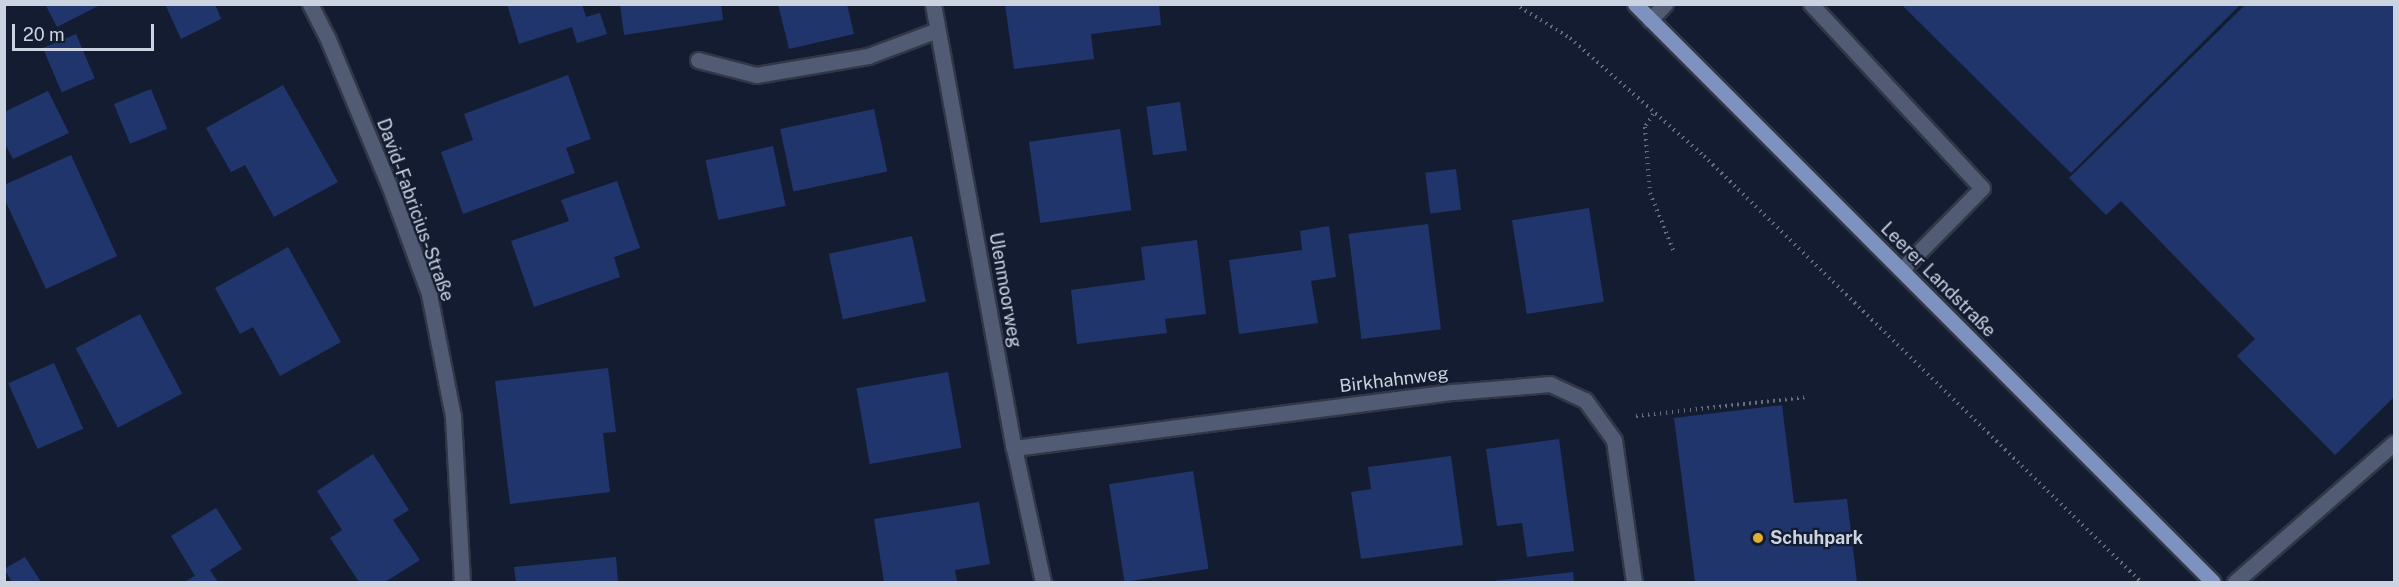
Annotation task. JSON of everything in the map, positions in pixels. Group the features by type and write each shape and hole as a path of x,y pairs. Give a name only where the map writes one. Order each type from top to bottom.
{"main road":[{"name":"Leerer Landstraße","path":"1635,4 2213,582"}],"street":[{"name":"David-Fabricius-Straße","path":"310,4 327,37 389,185 429,294 453,416 462,582"},
{"name":"Ulenmoorweg","path":"933,4 1014,448 1043,582"},
{"path":"1650,20 1665,4"},
{"path":"1811,4 1982,188 1901,270"},
{"path":"698,60 756,75 868,56 937,30"},
{"name":"Birkhahnweg","path":"1014,448 1453,392 1550,384 1586,400 1614,440 1634,582"},
{"path":"2235,582 2394,443"}],"path":[{"path":"1515,4 1570,38 1653,114 1704,156 2141,582"},
{"path":"1653,114 1645,127 1650,193 1674,252"},
{"path":"1600,421 1807,397"}],"building":[{"path":"45,4 102,4 57,27"},
{"path":"165,4 215,4 221,19 181,39"},
{"path":"507,4 582,4 586,17 600,13 607,34 577,43 572,27 519,44"},
{"path":"620,4 721,4 723,20 624,35"},
{"path":"778,4 847,4 854,34 789,49"},
{"path":"1005,4 1159,4 1161,25 1091,34 1094,59 1014,69"},
{"path":"1901,4 2241,4 2071,173"},
{"path":"2246,4 2394,4 2394,397 2335,455 2237,356 2255,339 2121,201 2106,215 2069,178"},
{"path":"76,34 95,78 62,92 43,48"},
{"path":"568,75 591,139 566,148 575,173 463,214 441,152 473,140 464,114"},
{"path":"283,85 338,182 274,217 245,165 231,172 206,128"},
{"path":"151,89 167,129 130,144 114,104"},
{"path":"48,91 69,133 13,159 4,142 4,112"},
{"path":"1180,102 1187,151 1153,155 1146,107"},
{"path":"874,109 887,172 793,192 780,129"},
{"path":"1120,129 1131,210 1040,223 1029,142"},
{"path":"773,146 786,206 718,220 706,160"},
{"path":"71,155 117,256 46,289 4,198 4,185"},
{"path":"1456,169 1461,210 1430,213 1425,173"},
{"path":"617,181 640,248 614,257 620,277 534,307 511,241 569,221 561,200"},
{"path":"1589,208 1604,302 1527,314 1512,220"},
{"path":"1428,224 1441,329 1362,339 1349,234"},
{"path":"1329,226 1336,277 1311,281 1318,323 1239,334 1229,260 1302,250 1300,231"},
{"path":"912,236 926,302 843,319 829,254"},
{"path":"1197,240 1206,314 1165,319 1167,333 1077,344 1071,290 1145,280 1141,247"},
{"path":"288,247 341,342 280,376 253,327 240,334 215,288"},
{"path":"140,314 182,393 118,428 76,348"},
{"path":"54,363 83,429 38,449 8,383"},
{"path":"608,368 616,432 603,433 610,492 510,504 495,381"},
{"path":"948,372 961,448 870,464 856,388"},
{"path":"1782,405 1794,503 1847,499 1857,582 1695,582 1674,418"},
{"path":"1559,439 1574,551 1527,557 1522,523 1497,526 1486,449"},
{"path":"373,454 409,510 393,520 420,560 385,582 359,582 330,538 342,530 317,491"},
{"path":"1451,456 1463,545 1361,559 1351,492 1371,489 1368,467"},
{"path":"1193,471 1208,569 1125,582 1109,484"},
{"path":"979,502 990,564 955,570 957,582 884,582 874,519"},
{"path":"216,508 242,549 210,570 218,582 184,582 195,576 171,536"},
{"path":"25,557 41,582 12,582 4,569"},
{"path":"616,557 618,582 516,582 514,567"},
{"path":"1573,572 1574,582 1493,581"}],"place":[{"name":"Schuhpark","path":"1758,538"}]}
